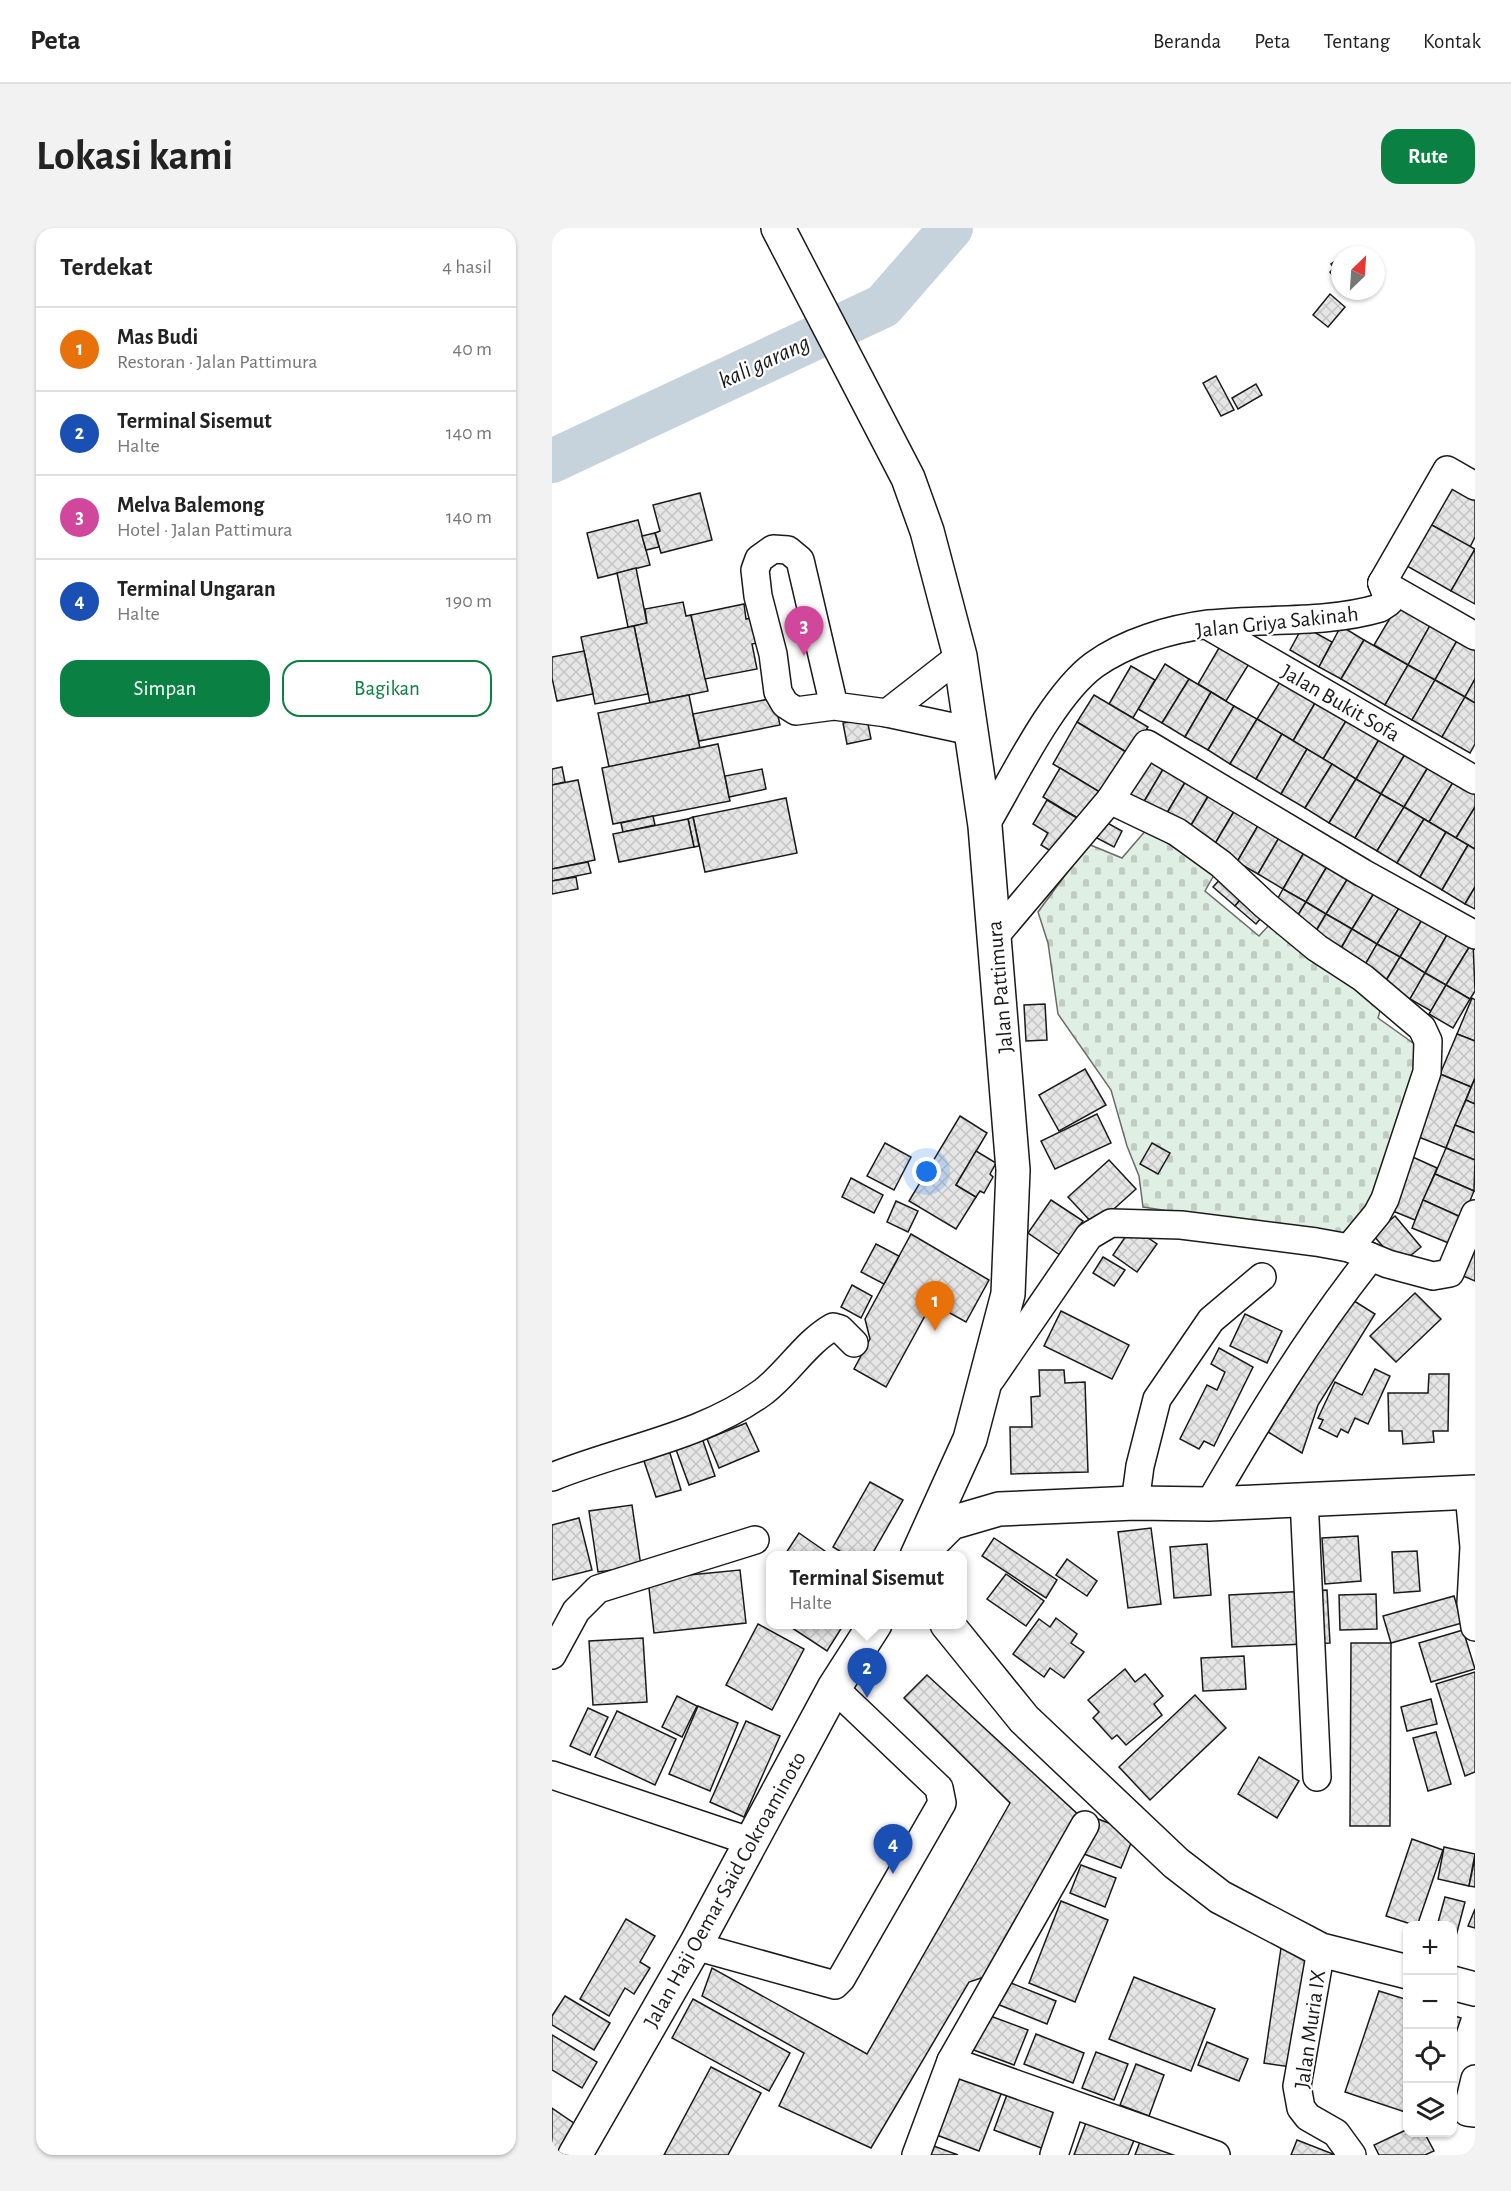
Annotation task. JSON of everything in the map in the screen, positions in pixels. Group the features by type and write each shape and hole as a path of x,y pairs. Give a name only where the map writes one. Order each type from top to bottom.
{"main road":[{"name":"Jalan Pattimura","path":"778,228 908,478 924,521 960,656 985,826 1014,1170 1008,1294 970,1439 920,1551"},
{"path":"970,1439 972,1479 982,1498 999,1509"},
{"path":"923,1551 951,1523 999,1509 1135,1503 1209,1504 1304,1498 1472,1493"},
{"name":"Jalan Haji Oemar Said Cokroaminoto","path":"575,2155 695,1946 834,1688 872,1629"},
{"path":"951,1629 1024,1719 1176,1863 1220,1897 1321,1950 1403,1971"},
{"path":"1457,1984 1475,1989"}],"street":[{"path":"1475,486 1447,470 1382,583 1475,636"},
{"path":"834,706 800,560 788,550 773,549 759,559 756,570 758,596 772,654 778,692 785,705 796,711 834,706 887,713 971,731"},
{"name":"Jalan Griya Sakinah","path":"985,826 1061,698 1094,666 1134,642 1207,624 1311,619 1380,608 1389,602 1382,583"},
{"name":"Jalan Bukit Sofa","path":"1207,624 1475,780"},
{"path":"887,713 960,656"},
{"path":"995,936 1110,800 1147,744 1363,873 1475,935"},
{"path":"1110,800 1177,832 1221,864 1265,905 1317,948 1363,978 1422,1028 1428,1041 1427,1072 1384,1199 1360,1253 1334,1304 1273,1395 1209,1504"},
{"path":"983,1393 1031,1318 1089,1236 1112,1223 1181,1225 1360,1253 1433,1276 1450,1273 1475,1214"},
{"path":"1135,1503 1140,1466 1158,1399 1211,1320 1262,1277"},
{"path":"552,1477 662,1442 698,1428 763,1392 833,1327 840,1329 854,1343"},
{"path":"1472,1493 1475,1547 1471,1603 1475,1627"},
{"path":"1304,1498 1317,1777"},
{"path":"552,1655 576,1611 598,1589 755,1540"},
{"path":"695,1946 835,1985 942,1803 939,1788 834,1688"},
{"path":"552,1775 752,1842"},
{"path":"916,2155 951,2061 1084,1825"},
{"name":"Jalan Muria IX","path":"1321,1950 1297,2086 1301,2108 1308,2117 1336,2133 1352,2155"},
{"path":"951,2061 1205,2153"},
{"path":"1475,2079 1467,2112 1475,2114"},
{"path":"1054,2155 1071,2104"}],"green space":[{"path":"1147,829 1214,875 1205,891 1259,936 1272,922 1382,1004 1378,1018 1418,1048 1424,1070 1372,1197 1349,1232 1328,1236 1143,1207 1139,1176 1127,1146 1111,1090 1058,1014 1048,943 1038,912 1088,844 1122,858"}],"building":[{"path":"1330,294 1331,300 1337,300 1345,307 1328,327 1313,315"},
{"path":"1216,376 1234,410 1221,416 1203,383"},
{"path":"1256,384 1262,395 1238,409 1232,398"},
{"path":"1454,483 1475,495 1475,537 1470,547 1430,524"},
{"path":"700,493 712,540 661,553 655,533 660,531 653,505"},
{"path":"638,520 650,565 598,578 587,533"},
{"path":"1430,524 1475,549 1451,591 1407,566"},
{"path":"655,533 659,547 646,550 642,536"},
{"path":"1475,549 1475,604 1451,591"},
{"path":"636,568 647,623 628,627 617,573"},
{"path":"683,602 686,616 691,615 708,691 650,703 634,626 647,623 645,609"},
{"path":"1399,603 1432,622 1408,665 1374,645"},
{"path":"744,604 746,619 771,614 776,639 752,644 757,669 705,679 691,615"},
{"path":"1432,622 1459,637 1435,680 1408,665"},
{"path":"634,626 648,694 595,704 581,637"},
{"path":"1303,626 1332,642 1319,667 1290,650"},
{"path":"1341,626 1364,640 1341,679 1319,667"},
{"path":"1459,637 1475,646 1475,679 1465,697 1435,680"},
{"path":"1364,640 1408,665 1385,705 1341,679"},
{"path":"1223,641 1252,659 1226,701 1198,684"},
{"path":"584,651 593,694 557,701 552,678 552,657"},
{"path":"1165,664 1189,679 1162,723 1138,709"},
{"path":"1408,665 1435,680 1412,720 1385,705"},
{"path":"1131,666 1155,680 1133,718 1109,704"},
{"path":"1283,677 1318,698 1293,741 1257,719"},
{"path":"1189,679 1211,692 1185,737 1162,723"},
{"path":"1475,679 1475,703 1465,697"},
{"path":"1435,680 1465,697 1442,737 1412,720"},
{"path":"1211,692 1234,706 1208,750 1185,737"},
{"path":"689,695 700,748 609,767 598,713"},
{"path":"1094,695 1148,727 1131,755 1077,722"},
{"path":"1465,697 1475,703 1475,744 1470,753 1442,737"},
{"path":"774,698 780,725 699,741 693,714"},
{"path":"1318,698 1349,716 1323,759 1293,741"},
{"path":"1234,706 1257,719 1230,764 1208,750"},
{"path":"1349,716 1381,736 1356,779 1323,759"},
{"path":"867,719 871,739 847,744 843,723"},
{"path":"1257,719 1282,734 1256,779 1230,764"},
{"path":"1077,722 1131,755 1106,796 1053,764"},
{"path":"1282,734 1307,749 1281,794 1256,779"},
{"path":"1381,736 1407,751 1381,794 1356,779"},
{"path":"718,744 730,801 613,824 602,768"},
{"path":"1146,747 1168,761 1142,805 1120,792"},
{"path":"1307,749 1332,764 1305,808 1281,794"},
{"path":"1407,751 1430,764 1404,807 1381,794"},
{"path":"1168,761 1190,774 1164,818 1142,805"},
{"path":"1332,764 1356,779 1329,823 1305,808"},
{"path":"1430,764 1455,779 1429,822 1404,807"},
{"path":"562,767 565,782 552,785 552,769"},
{"path":"1060,768 1103,794 1086,823 1043,797"},
{"path":"762,769 766,789 729,797 725,776"},
{"path":"1190,774 1213,788 1187,832 1164,818"},
{"path":"1356,779 1381,794 1355,838 1329,823"},
{"path":"1455,779 1475,791 1475,807 1456,838 1429,822"},
{"path":"578,780 595,860 552,869 552,785"},
{"path":"1213,788 1239,803 1213,847 1187,832"},
{"path":"1381,794 1404,807 1377,851 1355,838"},
{"path":"786,798 797,853 705,872 693,817"},
{"path":"1047,800 1082,821 1060,857 1041,845 1048,833 1033,824"},
{"path":"1239,803 1263,817 1237,862 1213,847"},
{"path":"1404,807 1424,819 1397,863 1377,851"},
{"path":"1475,807 1475,849 1456,838"},
{"path":"653,816 655,825 623,832 621,823"},
{"path":"693,817 699,846 694,847 688,819"},
{"path":"1263,817 1284,829 1258,874 1237,862"},
{"path":"688,819 694,847 619,862 613,834"},
{"path":"1424,819 1446,832 1420,877 1397,863"},
{"path":"1102,820 1122,831 1114,847 1093,836"},
{"path":"1284,829 1309,844 1283,889 1258,874"},
{"path":"1446,832 1468,845 1442,890 1420,877"},
{"path":"1309,844 1332,858 1306,902 1283,889"},
{"path":"1468,845 1475,849 1475,887 1465,904 1442,890"},
{"path":"1332,858 1353,870 1326,914 1306,902"},
{"path":"588,862 591,873 552,881 552,869"},
{"path":"1353,870 1379,885 1352,929 1326,914"},
{"path":"1223,876 1245,894 1235,906 1213,887"},
{"path":"576,877 578,889 552,894 552,881"},
{"path":"1379,885 1404,900 1377,944 1352,929"},
{"path":"1475,887 1475,909 1465,904"},
{"path":"1283,889 1306,902 1295,920 1273,907"},
{"path":"1245,894 1266,912 1256,924 1235,906"},
{"path":"1404,900 1426,913 1400,957 1377,944"},
{"path":"1306,902 1326,914 1313,936 1293,923"},
{"path":"1426,913 1451,928 1425,973 1400,957"},
{"path":"1326,914 1352,929 1338,953 1312,938"},
{"path":"1451,928 1473,941 1446,985 1425,973"},
{"path":"1352,929 1377,944 1362,970 1337,956"},
{"path":"1473,941 1475,991 1470,999 1446,985"},
{"path":"1377,944 1400,957 1384,984 1362,970"},
{"path":"1400,957 1425,973 1410,999 1384,984"},
{"path":"1425,973 1446,985 1431,1011 1410,999"},
{"path":"1446,985 1470,999 1453,1028 1429,1014"},
{"path":"1472,998 1475,1000 1475,1041 1457,1034"},
{"path":"1045,1004 1047,1040 1026,1041 1024,1005"},
{"path":"1457,1034 1475,1041 1475,1078 1471,1087 1440,1074"},
{"path":"1085,1069 1106,1105 1059,1131 1039,1095"},
{"path":"1440,1074 1471,1087 1446,1148 1414,1135"},
{"path":"1475,1078 1475,1104 1466,1100"},
{"path":"1466,1100 1475,1104 1475,1133 1455,1125"},
{"path":"1097,1114 1111,1143 1055,1169 1041,1141"},
{"path":"960,1116 987,1133 956,1185 976,1197 956,1229 909,1201"},
{"path":"1455,1125 1475,1133 1475,1160 1446,1148"},
{"path":"885,1143 911,1157 894,1190 867,1176"},
{"path":"1152,1143 1170,1153 1158,1174 1140,1164"},
{"path":"1446,1148 1475,1160 1474,1191 1435,1174"},
{"path":"976,1151 996,1163 990,1174 993,1177 984,1193 980,1191 976,1197 956,1185"},
{"path":"1406,1154 1437,1168 1415,1220 1383,1207"},
{"path":"1109,1160 1136,1189 1095,1226 1068,1197"},
{"path":"1435,1174 1474,1191 1463,1218 1423,1200"},
{"path":"851,1178 883,1195 874,1213 842,1197"},
{"path":"1051,1200 1083,1221 1060,1255 1028,1233"},
{"path":"1423,1200 1463,1218 1451,1244 1412,1228"},
{"path":"896,1201 918,1211 908,1232 887,1222"},
{"path":"1395,1216 1421,1247 1399,1265 1373,1235"},
{"path":"1132,1227 1157,1244 1137,1272 1113,1255"},
{"path":"911,1234 989,1280 966,1322 932,1303 886,1387 854,1369 870,1339 865,1319"},
{"path":"876,1244 899,1256 884,1284 861,1272"},
{"path":"1475,1246 1475,1281 1461,1275"},
{"path":"1103,1257 1125,1270 1114,1286 1093,1273"},
{"path":"852,1285 872,1296 861,1318 841,1307"},
{"path":"1415,1293 1441,1319 1396,1362 1370,1336"},
{"path":"1351,1299 1375,1314 1318,1405 1302,1453 1268,1432"},
{"path":"1061,1311 1129,1345 1112,1379 1044,1346"},
{"path":"1245,1314 1282,1331 1267,1363 1230,1346"},
{"path":"1219,1348 1253,1367 1214,1446 1204,1441 1199,1449 1180,1439 1207,1385 1217,1390 1225,1372 1211,1364"},
{"path":"1375,1369 1390,1376 1368,1424 1355,1418 1348,1433 1341,1429 1337,1437 1319,1428 1323,1420 1318,1418 1335,1382 1362,1395"},
{"path":"1039,1370 1064,1370 1065,1383 1085,1382 1088,1472 1011,1474 1010,1427 1032,1427 1031,1397 1040,1396"},
{"path":"1429,1374 1449,1374 1448,1431 1433,1431 1434,1442 1403,1444 1402,1431 1389,1431 1388,1393 1428,1393"},
{"path":"746,1423 759,1451 719,1468 707,1439"},
{"path":"702,1438 715,1476 689,1485 675,1447"},
{"path":"669,1450 681,1490 656,1497 643,1458"},
{"path":"870,1482 903,1500 874,1551 840,1551 833,1547"},
{"path":"632,1505 641,1566 598,1572 589,1511"},
{"path":"579,1518 592,1570 552,1580 552,1525"},
{"path":"1151,1528 1161,1604 1128,1608 1118,1532"},
{"path":"799,1533 825,1551 787,1551"},
{"path":"1358,1536 1361,1581 1325,1584 1322,1538"},
{"path":"994,1538 1057,1580 1046,1598 982,1556"},
{"path":"1207,1544 1211,1595 1174,1598 1170,1547"},
{"path":"1417,1551 1420,1591 1394,1593 1392,1552"},
{"path":"1067,1559 1097,1581 1087,1596 1056,1575"},
{"path":"740,1570 746,1623 654,1633 648,1579"},
{"path":"1006,1574 1044,1601 1026,1626 987,1599"},
{"path":"1327,1590 1330,1643 1232,1647 1229,1595"},
{"path":"1376,1594 1377,1629 1340,1630 1339,1595"},
{"path":"1454,1596 1462,1623 1391,1643 1383,1616"},
{"path":"1056,1618 1077,1634 1071,1643 1084,1652 1064,1678 1050,1668 1044,1677 1013,1654 1039,1619 1050,1627"},
{"path":"758,1624 804,1649 772,1710 726,1685"},
{"path":"794,1629 841,1629 827,1651"},
{"path":"1463,1630 1475,1669 1431,1682 1419,1643"},
{"path":"643,1638 647,1702 593,1705 589,1641"},
{"path":"1351,1643 1391,1643 1390,1826 1350,1826"},
{"path":"1244,1656 1246,1689 1203,1691 1201,1658"},
{"path":"1125,1669 1135,1682 1145,1674 1163,1696 1154,1704 1162,1715 1126,1745 1117,1735 1112,1739 1093,1718 1099,1712 1088,1700"},
{"path":"1475,1672 1475,1772 1465,1776 1436,1684"},
{"path":"927,1675 1083,1819 984,1977 969,1982 871,2148 779,2106 804,2053 702,1996 712,1968 867,2054 1010,1803 904,1698"},
{"path":"1195,1695 1226,1728 1150,1800 1119,1767"},
{"path":"677,1696 697,1706 682,1737 662,1727"},
{"path":"1431,1699 1437,1724 1407,1731 1401,1707"},
{"path":"698,1706 738,1723 710,1791 669,1774"},
{"path":"588,1708 608,1717 590,1755 570,1746"},
{"path":"617,1711 676,1739 655,1785 595,1757"},
{"path":"746,1721 780,1736 744,1817 710,1802"},
{"path":"1436,1732 1451,1784 1428,1791 1413,1738"},
{"path":"1259,1757 1299,1781 1277,1818 1238,1794"},
{"path":"1098,1819 1135,1833 1121,1868 1084,1854"},
{"path":"1412,1839 1443,1850 1419,1921 1403,1921 1386,1916"},
{"path":"1444,1847 1475,1854 1469,1886 1438,1879"},
{"path":"1475,1858 1475,1887 1469,1886"},
{"path":"1081,1865 1116,1878 1105,1907 1070,1893"},
{"path":"1445,1897 1465,1902 1457,1932 1457,1921 1438,1921"},
{"path":"1061,1901 1108,1920 1075,2002 1029,1983"},
{"path":"1475,1909 1475,1928 1468,1926"},
{"path":"626,1919 655,1936 640,1962 650,1968 634,1994 625,1988 609,2016 580,1999"},
{"path":"1281,1948 1307,1952 1291,2067 1264,2063"},
{"path":"1134,1977 1215,2009 1191,2071 1109,2039"},
{"path":"1006,1981 1056,2001 1047,2024 997,2004"},
{"path":"1379,1991 1403,1998 1403,2111 1345,2092"},
{"path":"565,1996 610,2023 594,2050 552,2025 552,2016"},
{"path":"693,1999 790,2053 769,2091 672,2038"},
{"path":"985,2014 1028,2030 1014,2065 971,2049"},
{"path":"1457,2017 1461,2018 1457,2030"},
{"path":"1036,2034 1084,2053 1073,2083 1024,2064"},
{"path":"552,2035 597,2062 582,2088 552,2070"},
{"path":"1207,2042 1248,2059 1239,2081 1198,2065"},
{"path":"1096,2052 1128,2064 1114,2100 1082,2088"},
{"path":"1136,2064 1164,2075 1149,2116 1120,2105"},
{"path":"711,2067 761,2093 728,2155 664,2155"},
{"path":"958,2071 1003,2089 979,2151 934,2134"},
{"path":"1009,2089 1060,2109 1044,2149 994,2130"},
{"path":"552,2108 581,2128 562,2155 552,2155"},
{"path":"1087,2120 1135,2138 1128,2155 1074,2155"},
{"path":"1403,2131 1403,2137 1427,2137 1434,2151 1425,2155 1379,2155 1374,2145"},
{"path":"1141,2139 1178,2155 1135,2155"},
{"path":"1297,2140 1333,2154 1291,2155"},
{"path":"931,2145 958,2155 927,2155"}],"waterway":[{"name":"kali garang","path":"552,461 883,306 951,228"}],"place":[{"name":"Melva Balemong","path":"804,656"},
{"name":"Mas Budi","path":"935,1331"},
{"name":"Terminal Sisemut","path":"867,1698"},
{"name":"Terminal Ungaran","path":"893,1874"}]}
